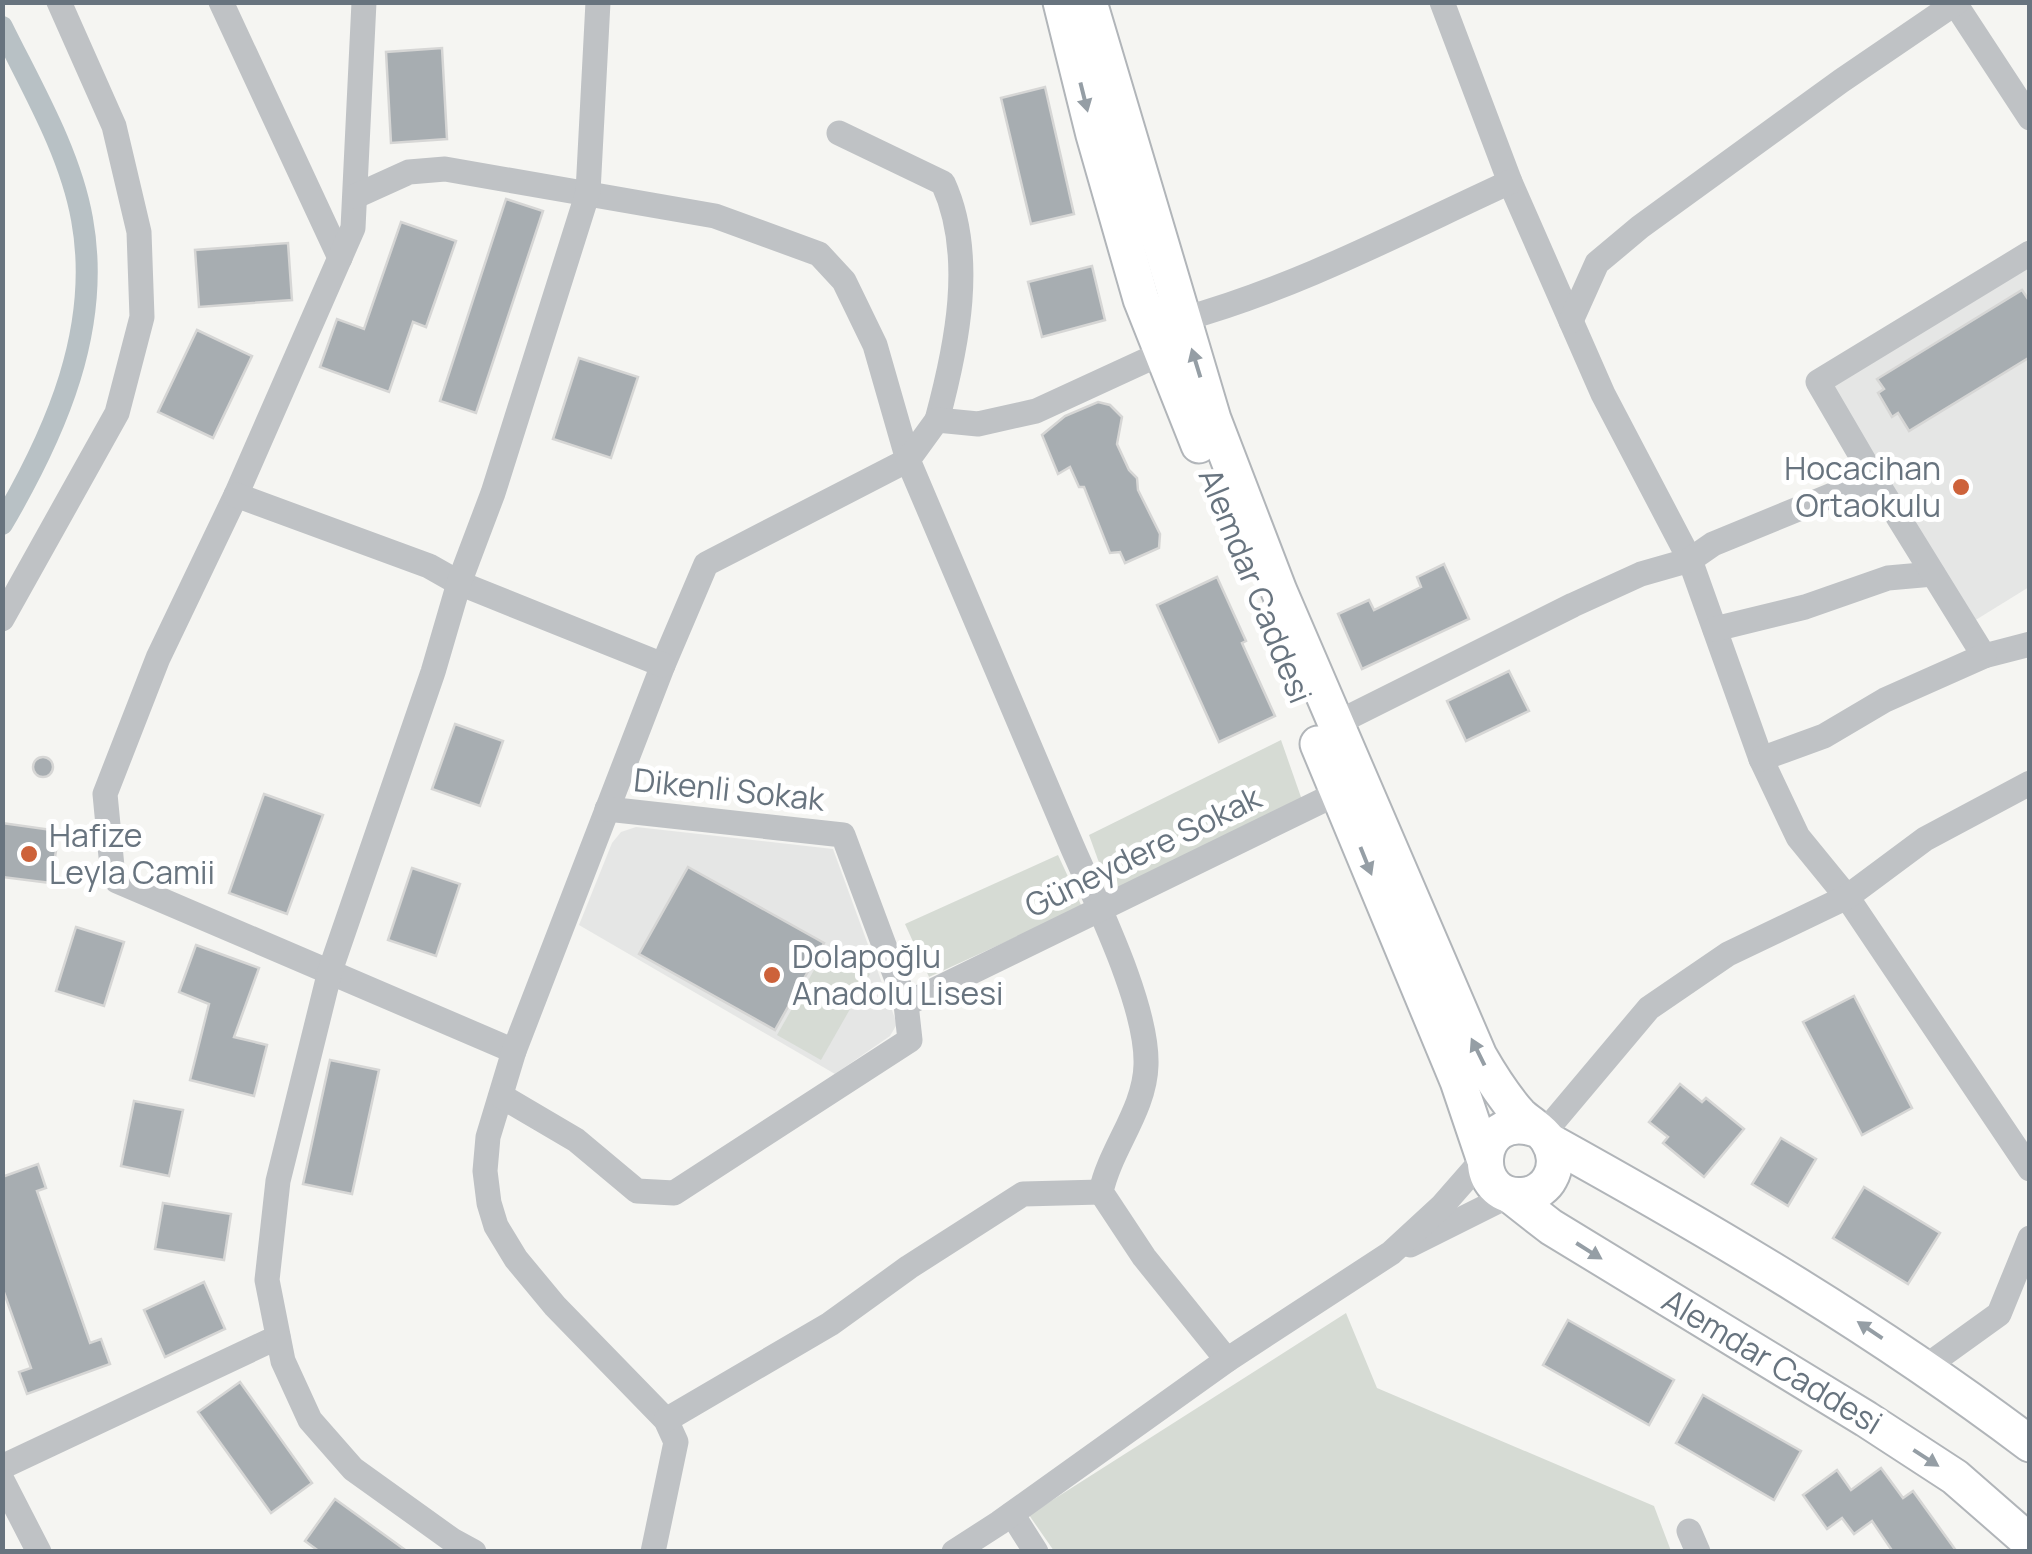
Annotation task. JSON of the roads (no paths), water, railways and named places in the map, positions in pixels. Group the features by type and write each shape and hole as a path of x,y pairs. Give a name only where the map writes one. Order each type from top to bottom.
{"main road":[{"name":"Alemdar Caddesi","path":"1061,2 1141,299 1458,1082 1484,1158"},
{"name":"Alemdar Caddesi","path":"1089,2 1219,436 1335,724 1479,1056 1506,1099 1543,1135 1765,1263 2030,1444"},
{"path":"1525,1126 1543,1135 1554,1152 1552,1176 1534,1193 1510,1195 1494,1185 1484,1158 1494,1137 1502,1130 1525,1126"},
{"name":"Alemdar Caddesi","path":"1510,1195 1551,1227 1955,1477 2028,1532"}],"street":[{"path":"2,619 117,413 142,316 139,232 114,126 59,2"},
{"path":"221,2 340,258"},
{"path":"364,2 353,228 236,495 158,658 105,794 112,867 117,880 514,1051"},
{"path":"474,1552 353,1470 310,1420 283,1361 266,1280 278,1181 330,970 433,672 459,583 493,493 588,192 598,2"},
{"path":"1442,2 1510,182 1603,394 1690,560 1761,759 1798,837 1847,897 2030,1169"},
{"path":"1571,321 1597,263 1840,81 1955,3 2030,118"},
{"path":"653,1552 676,1442 666,1420 554,1306 516,1259 496,1226 489,1203 484,1170 488,1137 514,1051 662,665 706,564 908,460 937,420 950,372 962,269 952,202 943,182 839,133"},
{"path":"356,196 409,172 445,169 588,192 715,216 818,254 844,281 875,345 908,460 1099,909 1140,1016 1146,1066 1135,1110 1106,1166 1101,1192 1144,1257 1227,1360"},
{"path":"1183,320 1232,306 1297,279 1510,182"},
{"path":"1984,656 1818,382 2030,254"},
{"path":"937,420 978,424 1036,411 1162,352"},
{"path":"1335,724 1590,597 1641,574 1690,560 1713,544 1874,478"},
{"path":"236,495 429,566 459,583 662,665"},
{"path":"1715,629 1805,607 1888,578 1933,574"},
{"path":"1761,759 1824,736 1885,700 1984,656 2030,644"},
{"path":"1543,1135 1650,1008 1728,954 1847,897 1926,839 2030,783"},
{"name":"Güneydere Sokak","path":"906,1004 1338,793"},
{"name":"Dikenli Sokak","path":"607,809 842,835 906,1004"},
{"path":"501,1096 576,1140 636,1191 674,1193 910,1040 906,1004"},
{"path":"1391,1253 1442,1206 1484,1158"},
{"path":"666,1420 830,1324 909,1267 1023,1194 1101,1192"},
{"path":"954,1552 1227,1360 1391,1253 1510,1195"},
{"path":"1924,1368 1999,1314 2030,1238"},
{"path":"2,1466 278,1337"},
{"path":"2,1480 39,1552"},
{"path":"1012,1514 1036,1552"}],"waterway":[{"path":"2,27 69,169 82,219 87,260 86,300 70,378 40,453 2,524"}],"place":[{"name":"Hocacihan Ortaokulu","path":"1961,487"},
{"name":"Hafize Leyla Camii","path":"29,854"},
{"name":"Dolapoğlu Anadolu Lisesi","path":"772,975"}]}
